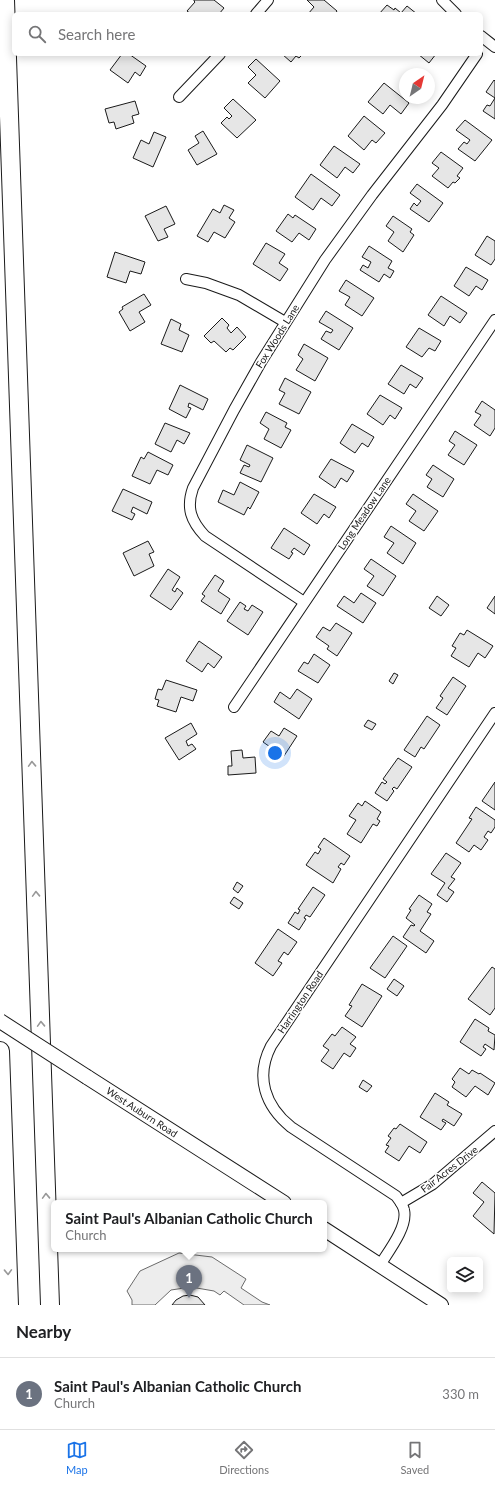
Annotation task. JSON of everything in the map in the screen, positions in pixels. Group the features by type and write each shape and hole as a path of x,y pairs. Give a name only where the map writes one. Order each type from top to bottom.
{"highway":[{"path":"5,0 50,1305"},
{"path":"0,1051 9,1305"}],"main road":[{"name":"West Auburn Road","path":"0,1021 279,1200"},
{"path":"327,1231 441,1305"}],"street":[{"path":"258,12 268,0"},
{"path":"442,0 454,12"},
{"path":"179,97 218,56"},
{"name":"Fox Woods Lane","path":"304,602 205,536 195,523 190,511 189,499 193,488 234,410 285,322 343,235 442,105 476,56"},
{"path":"186,279 224,289 239,295 285,322"},
{"name":"Long Meadow Lane","path":"234,707 495,320"},
{"name":"Harrington Road","path":"401,1203 396,1196 281,1120 273,1110 269,1101 263,1077 263,1067 271,1046 495,713"},
{"name":"Fair Acres Drive","path":"401,1203 439,1179 495,1131"},
{"path":"380,1265 396,1240 404,1219 404,1211 401,1203"}],"shaded area":[{"path":"179,1253 212,1257 246,1279 241,1288 262,1302 270,1305 244,1305 224,1291 220,1295 214,1291 191,1287 171,1290 155,1305 132,1305 132,1300 127,1291 140,1271"}],"building":[{"path":"214,0 224,8 221,12 188,12 187,11 195,2 194,1"},
{"path":"307,0 324,0 337,11 310,12 314,7"},
{"path":"387,5 394,10 395,8 400,12 381,12"},
{"path":"407,6 414,12 402,12"},
{"path":"120,56 132,56 146,66 140,76 135,72 128,83 110,70"},
{"path":"284,56 296,56 291,62"},
{"path":"420,56 434,56 429,63"},
{"path":"256,59 280,81 265,98 248,83 256,75 248,67"},
{"path":"494,80 495,81 495,98 486,92"},
{"path":"384,83 399,95 399,104 408,104 401,114 390,105 383,114 368,102"},
{"path":"495,98 495,119 483,111 487,105 490,106"},
{"path":"233,99 256,120 237,138 221,123 227,117 229,119 232,116 224,108"},
{"path":"135,101 139,114 132,116 134,123 116,129 114,122 109,123 105,109"},
{"path":"364,116 385,133 376,143 372,140 364,150 348,136"},
{"path":"465,120 492,140 475,161 458,149 464,142 467,144 470,140 456,130"},
{"path":"203,131 217,154 197,165 188,150 199,143 195,136"},
{"path":"154,132 166,137 153,167 133,158 141,140 149,144"},
{"path":"334,146 360,164 353,173 345,167 337,178 320,165"},
{"path":"441,152 463,168 457,176 460,178 455,183 453,182 448,188 432,176 439,168 432,163"},
{"path":"311,174 340,195 332,206 321,198 313,210 295,197"},
{"path":"417,184 443,203 429,222 410,209 414,203 417,206 421,201 410,193"},
{"path":"224,205 234,210 229,218 235,222 225,238 214,232 208,242 197,236 213,209 220,213"},
{"path":"166,206 175,224 164,229 168,237 158,241 145,216"},
{"path":"288,214 293,218 295,215 316,229 309,240 299,233 292,242 276,231"},
{"path":"393,216 412,229 410,232 414,235 403,252 388,241 394,232 386,226"},
{"path":"487,236 495,241 495,259 491,265 475,255"},
{"path":"266,243 285,254 279,263 288,269 280,281 253,264"},
{"path":"369,246 392,261 388,268 394,271 390,278 384,274 379,282 360,270 363,265 368,268 371,262 362,257"},
{"path":"115,252 145,262 141,274 130,271 126,283 107,277"},
{"path":"466,267 488,280 482,290 476,286 469,296 454,286"},
{"path":"346,280 374,298 362,316 345,305 350,297 339,291"},
{"path":"144,294 151,305 139,312 145,322 130,331 119,312 123,309 122,307"},
{"path":"441,296 467,313 460,323 450,316 444,326 428,315"},
{"path":"326,311 353,328 339,350 321,339 326,331 331,333 333,330 319,322"},
{"path":"222,318 229,325 227,328 231,333 237,327 246,337 233,350 230,348 226,352 214,341 211,343 204,336"},
{"path":"171,319 181,324 179,330 189,335 182,352 161,344"},
{"path":"419,328 441,341 435,351 429,348 422,357 406,347"},
{"path":"304,344 328,358 315,381 296,370 303,359 298,355"},
{"path":"401,365 423,378 416,388 410,384 404,394 388,384"},
{"path":"285,378 311,392 299,414 279,404 285,393 279,390"},
{"path":"180,385 208,399 203,410 189,403 188,407 191,408 186,418 169,409"},
{"path":"380,395 402,408 395,419 390,415 383,425 367,414"},
{"path":"482,401 495,410 495,428 490,436 474,425 481,415 475,412"},
{"path":"266,412 287,423 285,427 291,430 281,448 264,439 269,429 260,423"},
{"path":"165,423 190,433 184,444 177,440 171,452 155,444"},
{"path":"352,424 374,437 368,447 362,443 355,453 340,443"},
{"path":"455,431 477,445 464,465 448,455 455,445 449,441"},
{"path":"247,445 273,458 261,482 240,473 244,465 249,467 250,465 240,460"},
{"path":"148,452 173,465 168,475 157,470 150,484 132,476 141,457 144,459"},
{"path":"331,459 354,471 347,482 341,478 335,488 319,477"},
{"path":"433,465 454,479 443,497 427,487 432,479 426,475"},
{"path":"240,482 259,492 250,509 248,507 244,515 218,502 223,490 234,495"},
{"path":"123,489 152,502 147,514 133,507 131,512 135,514 132,520 112,511"},
{"path":"314,494 336,507 329,518 324,514 317,524 301,513"},
{"path":"413,494 438,511 424,531 409,521 416,511 406,504"},
{"path":"391,526 416,543 403,564 387,553 394,543 384,537"},
{"path":"284,528 310,545 304,555 294,548 289,559 271,548"},
{"path":"148,541 154,552 149,554 154,566 134,576 123,553"},
{"path":"371,559 396,576 383,596 367,586 374,576 364,569"},
{"path":"168,569 180,577 172,590 175,592 177,588 183,593 171,610 150,596"},
{"path":"215,575 224,581 218,591 230,599 221,614 201,601 205,596 202,594"},
{"path":"361,593 376,603 363,623 337,606 344,596 354,603"},
{"path":"437,596 449,605 441,616 429,608"},
{"path":"495,596 495,614 487,608"},
{"path":"240,602 246,606 244,609 248,611 252,605 263,612 248,635 227,621"},
{"path":"336,623 352,633 337,656 327,649 329,646 316,637 323,627 330,631"},
{"path":"467,630 493,646 485,658 478,653 469,667 451,656 456,648 452,646 460,633 464,635"},
{"path":"199,641 222,657 214,668 208,663 202,672 186,661"},
{"path":"314,654 330,665 318,683 298,671 304,662 308,664"},
{"path":"394,673 398,675 393,684 389,681"},
{"path":"453,677 466,686 447,715 436,708 443,698 440,696"},
{"path":"166,680 197,690 193,701 181,697 176,712 157,706 159,700 155,699 158,689 162,690"},
{"path":"297,689 312,699 299,719 274,702 280,692 290,699"},
{"path":"427,716 440,725 424,749 421,747 415,757 404,750"},
{"path":"368,720 376,724 372,730 364,726"},
{"path":"191,723 197,734 186,741 188,746 192,744 196,749 179,760 165,738"},
{"path":"284,728 297,736 282,759 274,754 276,751 263,742 271,731 279,736"},
{"path":"242,750 243,758 255,757 256,773 228,775 228,766 232,766 231,751"},
{"path":"398,758 412,767 397,789 394,787 392,789 394,791 387,801 375,793 382,782 385,784 387,782 383,779"},
{"path":"495,782 495,810 482,801"},
{"path":"365,801 381,812 377,819 380,821 377,826 373,824 361,843 347,834 356,820 349,816 358,803 362,806"},
{"path":"476,807 495,820 495,827 491,833 488,831 484,837 488,840 481,850 474,845 469,852 456,843 472,819 469,818"},
{"path":"324,838 350,856 344,865 341,863 338,867 341,869 333,883 306,865 315,852 318,854 321,849 318,847"},
{"path":"446,853 461,863 451,877 455,879 448,888 454,892 447,902 437,895 445,883 431,874"},
{"path":"237,882 243,886 238,893 233,889"},
{"path":"313,887 325,895 310,917 306,915 304,918 306,919 299,930 288,923 295,912 298,914 300,910 298,909"},
{"path":"419,895 432,904 427,912 431,914 420,931 434,941 426,953 403,937 411,925 415,925 406,918 411,910 409,909"},
{"path":"234,897 243,903 239,909 230,903"},
{"path":"278,929 297,942 288,955 284,952 278,961 282,963 273,976 255,963"},
{"path":"393,936 407,946 385,978 370,968"},
{"path":"492,967 495,969 495,1008 490,1015 468,999"},
{"path":"394,979 404,986 397,996 387,989"},
{"path":"362,984 382,996 362,1027 345,1016 352,1006 349,1005"},
{"path":"475,1019 489,1028 488,1031 495,1035 494,1050 485,1044 483,1047 486,1049 481,1056 460,1042"},
{"path":"342,1027 356,1037 350,1044 356,1048 350,1057 344,1053 333,1069 321,1061 329,1050 323,1046 332,1034 335,1036"},
{"path":"460,1068 469,1074 472,1070 479,1074 480,1073 495,1083 488,1095 475,1086 466,1097 452,1087 455,1082 452,1079"},
{"path":"363,1080 372,1086 367,1092 359,1087"},
{"path":"435,1093 449,1102 447,1105 462,1114 454,1126 443,1119 442,1121 446,1123 441,1130 420,1117"},
{"path":"400,1124 427,1142 420,1153 409,1146 399,1161 385,1152 389,1146 386,1145 391,1138 388,1136 394,1128 396,1129"},
{"path":"482,1182 495,1193 494,1234 473,1216 484,1202 473,1193"},
{"path":"190,1295 198,1297 205,1305 172,1305 176,1300 183,1296"}],"place":[{"name":"Saint Paul's Albanian Catholic Church","path":"189,1298"}]}
